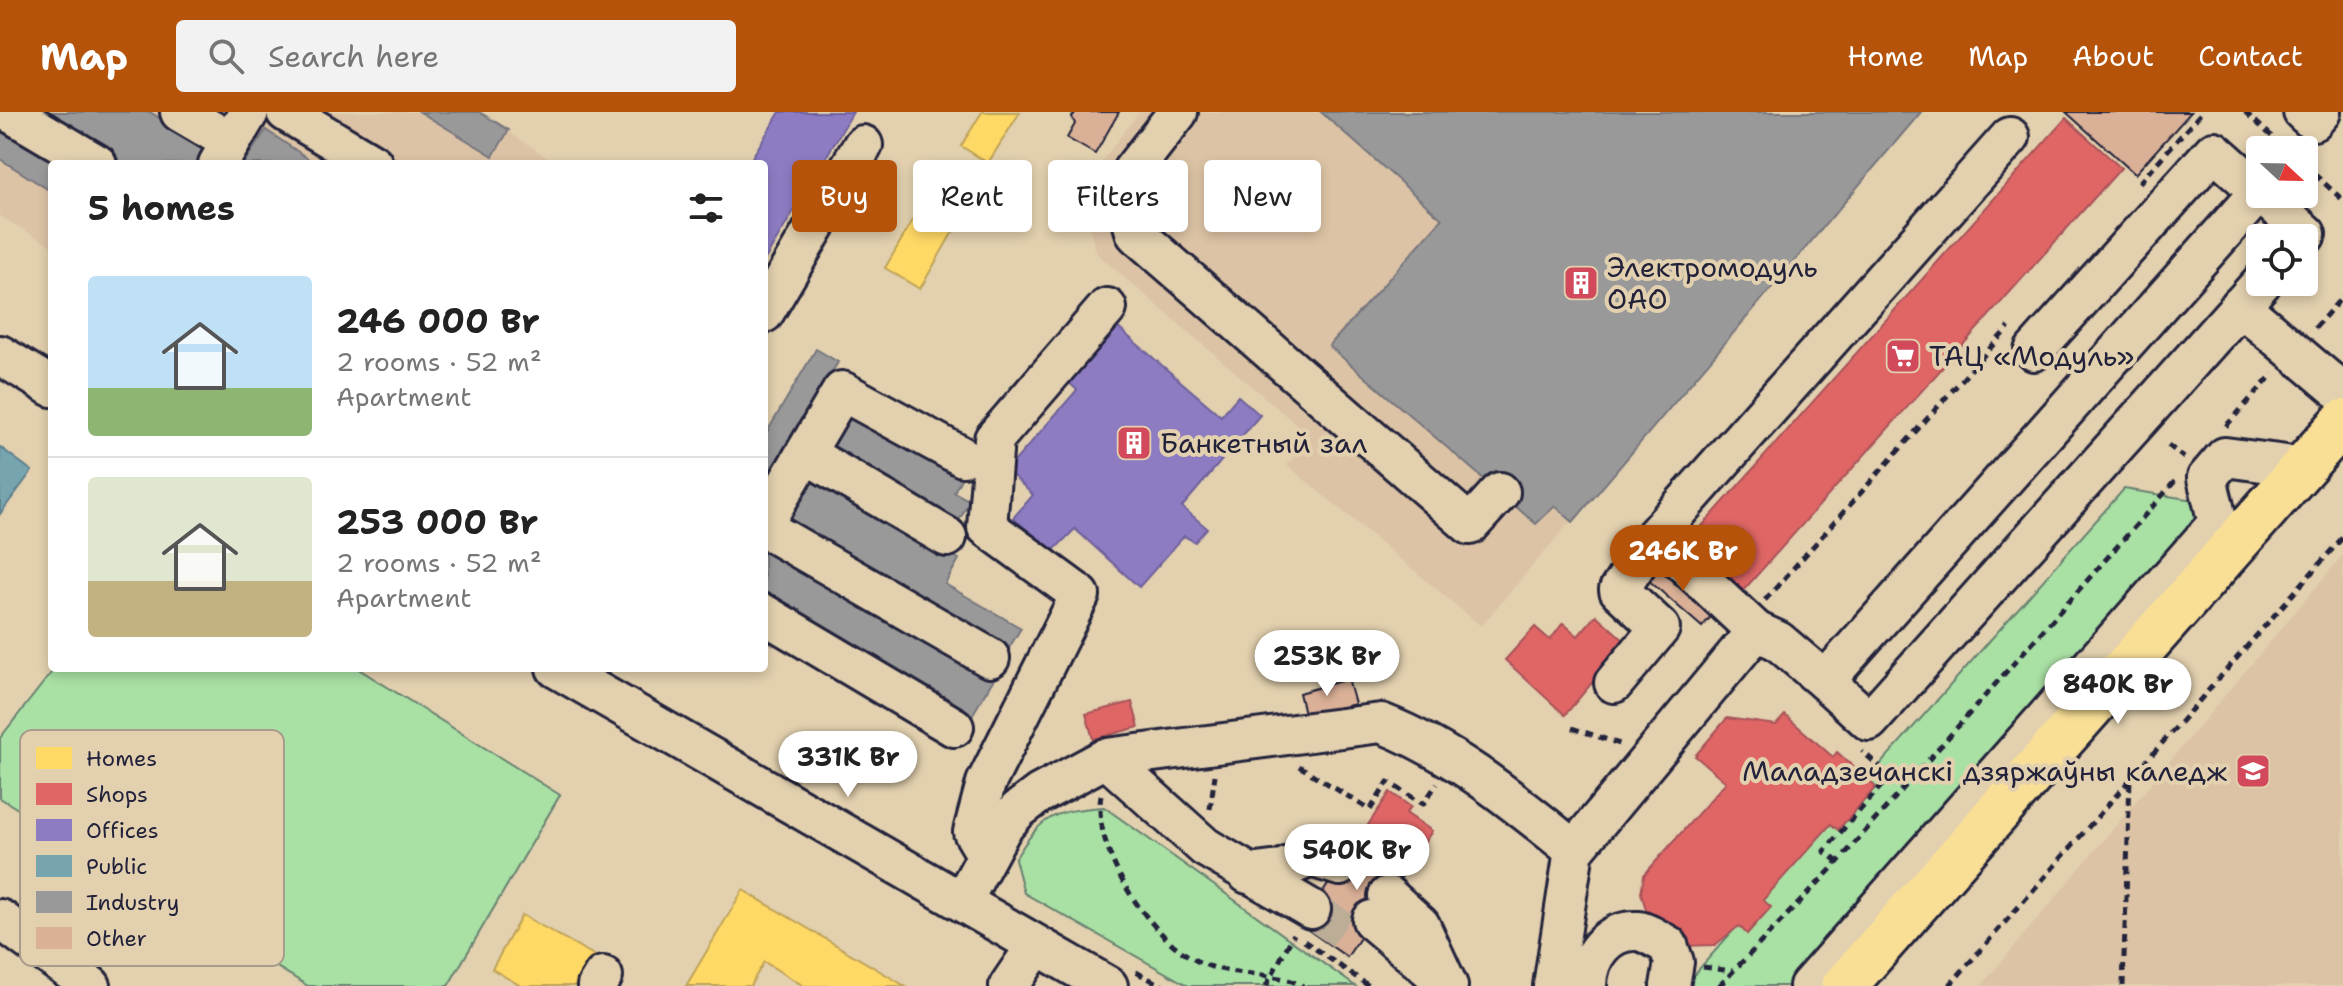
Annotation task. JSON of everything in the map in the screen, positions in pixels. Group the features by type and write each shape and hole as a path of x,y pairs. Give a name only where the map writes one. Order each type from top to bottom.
{"main road":[{"path":"1844,986 2343,422"}],"street":[{"path":"9,112 90,160"},
{"path":"180,112 233,139"},
{"path":"286,112 366,160"},
{"path":"1178,112 1132,171 1126,203 1136,234 1470,525 1500,492"},
{"path":"2303,112 2313,121 2321,112"},
{"path":"1614,683 1660,628 1619,590 1655,536 2010,137"},
{"path":"768,306 863,145"},
{"path":"2034,351 2214,151 2246,180"},
{"path":"1825,681 2247,208"},
{"path":"2277,208 2295,224"},
{"path":"1655,536 1751,626 1778,641 1869,721 2249,296"},
{"path":"2252,296 2293,352 2343,393"},
{"path":"986,854 973,832 986,783 1080,595 987,527 994,439 1107,308"},
{"path":"0,355 48,385"},
{"path":"768,519 842,391 963,457"},
{"path":"806,454 947,537"},
{"path":"1809,986 2218,523 2207,478 2225,457 2301,467"},
{"path":"768,528 990,658"},
{"path":"768,616 954,727"},
{"path":"1553,986 1574,850 1751,626"},
{"path":"564,672 1108,986"},
{"path":"963,900 986,854 1018,810 1039,794 1106,758 1381,723 1413,735 1490,781 1574,850"},
{"path":"1106,758 1205,847 1305,888"},
{"path":"1380,908 1420,925 1435,985 1380,908"},
{"path":"0,919 20,934"},
{"path":"1587,986 1587,974 1595,954 1614,935 1640,931 1668,945 1674,962 1670,986"},
{"path":"1009,986 1036,946"},
{"path":"64,966 91,986"}],"path":[{"path":"2131,191 2202,112"},
{"path":"2245,112 2272,136"},
{"path":"2318,178 2343,200"},
{"path":"2221,430 2343,296"},
{"path":"1751,626 2020,315"},
{"path":"2168,445 2190,464"},
{"path":"1719,986 1838,862 2180,476"},
{"path":"1949,986 2343,537"},
{"path":"1572,728 1636,750"},
{"path":"1838,862 1824,851 1890,776 1854,744"},
{"path":"1106,758 1100,801 1102,834 1138,907 1168,941 1208,967 1303,986"},
{"path":"1285,763 1297,765 1370,810 1388,782 1423,804 1454,759"},
{"path":"1205,847 1215,771"},
{"path":"2123,986 2130,778"},
{"path":"1087,803 1114,803"},
{"path":"1266,986 1305,888"},
{"path":"1305,888 1369,986"}],"shaded area":[{"path":"0,112 479,112 551,160 48,160 48,244 0,216"},
{"name":"Электромодуль ОАО","path":"1139,112 1921,112 1481,626 1287,465 1310,436 1097,254 1091,232 1188,232 1188,160 1103,160"},
{"name":"Маладзечанскі дзяржаўны каледж","path":"2343,555 2343,986 1981,986"}],"green space":[{"path":"2124,489 2225,505 1794,986 1684,986"},
{"path":"52,672 363,672 560,795 448,986 308,986 275,966 284,966 284,730 20,730 20,810 0,798 0,738"},
{"path":"1104,807 1355,986 1189,986 1024,893 1015,859 1033,833 1050,818 1072,811"}],"building: Homes":[{"path":"982,112 1020,112 990,160 983,160 961,146"},
{"path":"913,220 913,232 953,232 920,289 885,268"},
{"path":"743,890 905,986 804,986 764,962 750,986 686,986"},
{"path":"522,915 599,958 583,986 521,986 492,969"}],"building: Shops":[{"name":"ТАЦ «Модуль»","path":"2066,118 2121,168 1741,593 1686,544"},
{"path":"1596,615 1626,642 1565,715 1505,660 1535,627 1550,640 1563,623 1578,636"},
{"path":"1132,702 1139,727 1093,739 1086,714"},
{"path":"1785,715 1833,757 1837,752 1876,787 1838,830 1831,824 1763,900 1771,907 1747,934 1739,926 1715,945 1680,946 1651,926 1641,893 1644,875 1726,782 1695,756 1727,718 1776,725"},
{"path":"1390,792 1411,807 1406,813 1432,831 1413,860 1366,828"}],"building: Offices":[{"path":"780,112 853,112 824,160 792,160 792,214 768,254 768,160 750,160"},
{"name":"Банкетный зал","path":"1115,325 1221,416 1238,396 1260,415 1182,507 1207,528 1195,542 1184,536 1139,587 1075,529 1053,551 1013,518 1033,495 1007,470 1077,390 1066,380"}],"building: Public":[{"path":"0,447 32,471 0,514"}],"building: Industry":[{"path":"36,112 150,112 213,152 208,160 113,160"},
{"path":"420,112 479,112 509,130 493,156"},
{"name":"Электромодуль ОАО","path":"1321,112 1921,112 1573,522 1555,506 1536,524 1329,346 1442,219"},
{"path":"0,122 60,160 48,160 48,189 0,159"},
{"path":"266,130 310,160 246,160"},
{"path":"816,349 838,362 768,480 768,430"},
{"path":"841,404 964,473 954,492 970,501 957,524 818,445"},
{"path":"806,470 959,559 945,584 1021,628 1006,653 777,519"},
{"path":"768,541 996,675 970,719 768,600"}],"building: Other":[{"path":"1076,112 1119,112 1095,154 1067,138 1075,124 1072,117"},
{"path":"2066,112 2191,112 2135,174"},
{"path":"1664,559 1719,607 1702,627 1647,579"},
{"path":"1348,679 1355,704 1305,717 1299,693"},
{"path":"1366,828 1413,860 1347,957 1301,925"}],"tunnel":[{"path":"1354,846 1403,874"},
{"path":"1311,909 1358,941"}],"place":[{"name":"Электромодуль ОАО","path":"1581,283"},
{"name":"ТАЦ «Модуль»","path":"1903,356"},
{"name":"Банкетный зал","path":"1134,443"},
{"name":"Маладзечанскі дзяржаўны каледж","path":"2253,771"}]}
